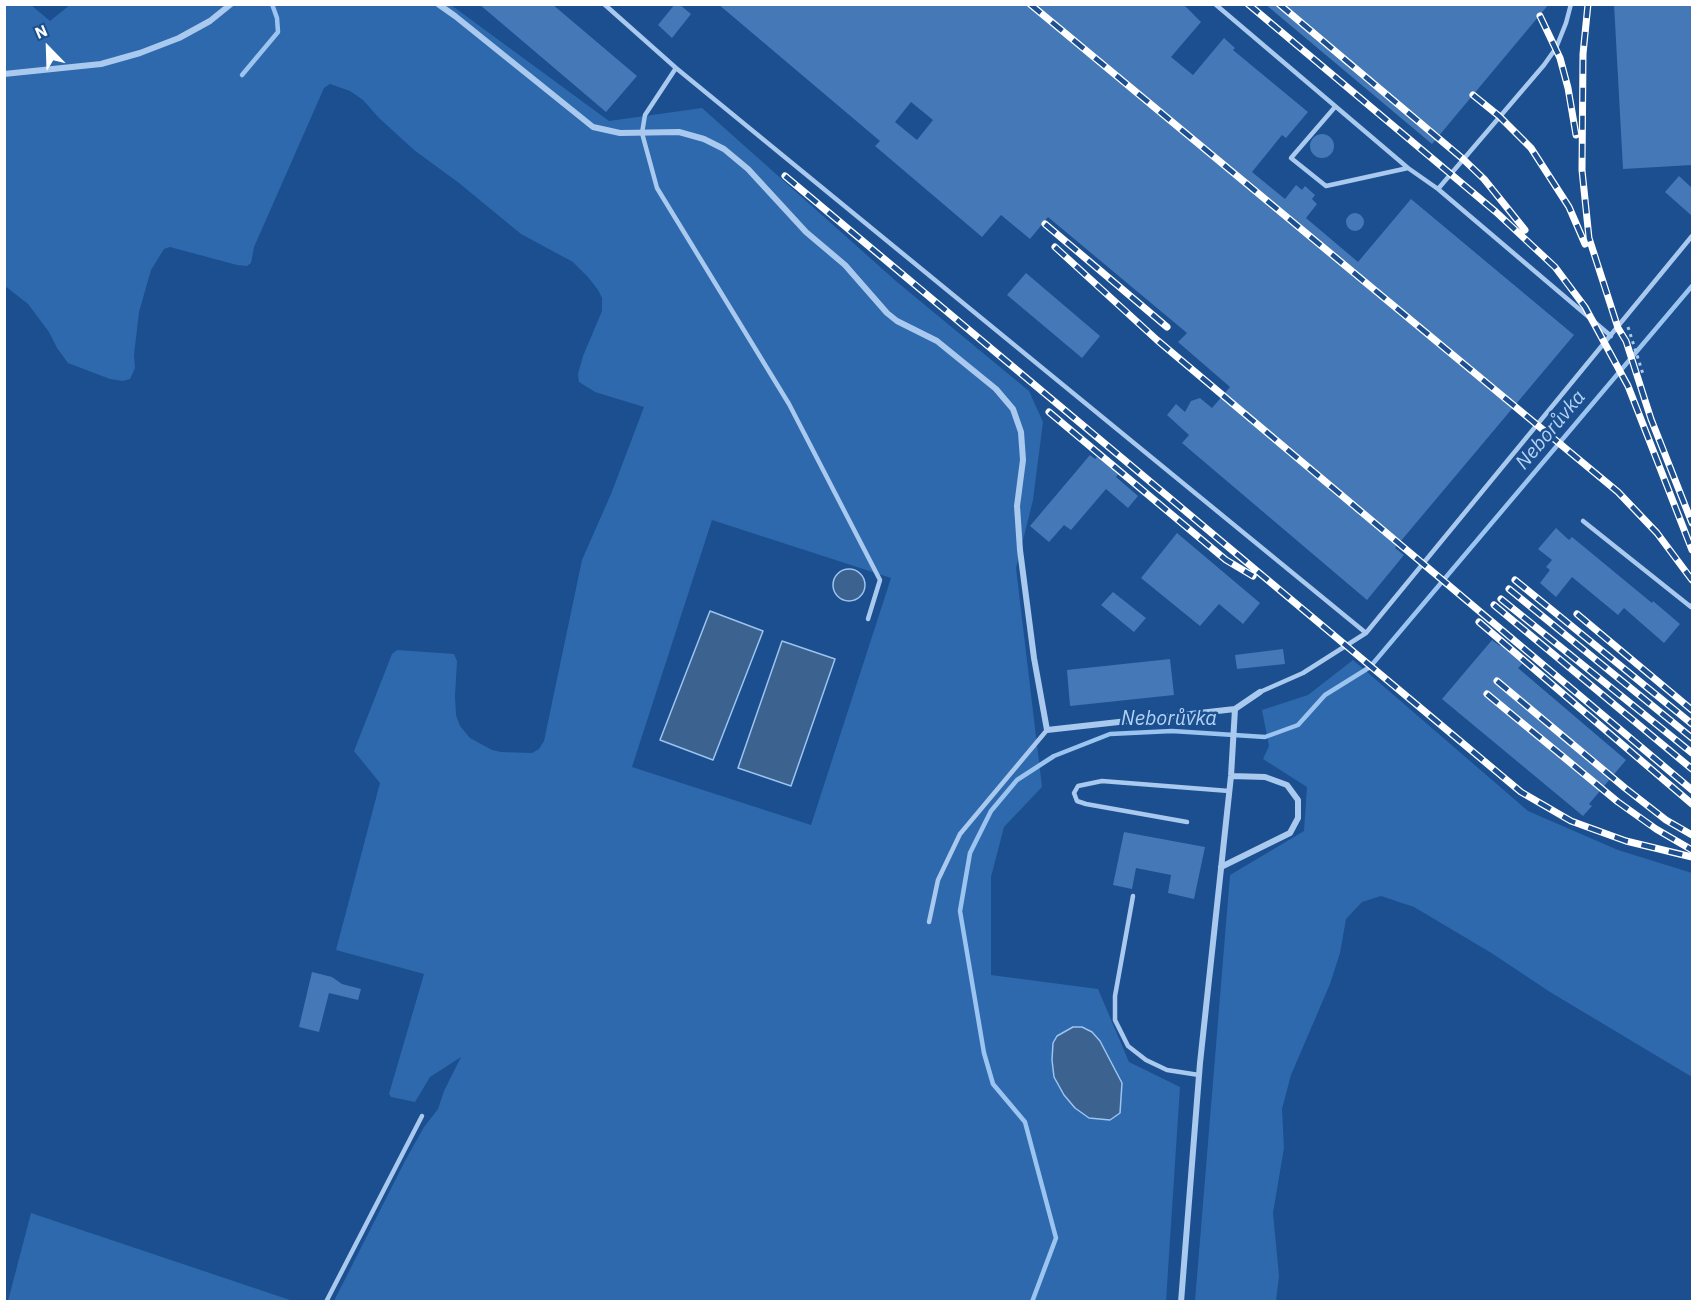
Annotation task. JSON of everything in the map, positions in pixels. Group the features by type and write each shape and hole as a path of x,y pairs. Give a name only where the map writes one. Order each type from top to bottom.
{"street":[{"path":"4,74 101,64 140,53 179,38 210,21 231,4"},
{"path":"438,4 592,127 620,133 679,132 704,139 724,149 748,169 806,232 844,265 887,313 897,321 937,341 996,389 1013,409 1021,432 1023,460 1017,506 1020,550 1034,658 1047,730 1235,709 1260,692"},
{"path":"1181,1302 1199,1074 1231,776 1235,709"},
{"path":"1221,867 1290,833 1298,818 1298,800 1287,785 1265,777 1231,776"}],"lane":[{"path":"604,4 676,68 1366,633"},
{"path":"1215,4 1335,107 1408,168 1438,189 1611,336"},
{"path":"1438,189 1544,65 1556,48 1571,4"},
{"path":"676,68 645,115 642,133 657,188 789,404 880,580 868,619"},
{"path":"1335,107 1292,158 1326,186 1408,168"},
{"path":"1260,692 1303,673 1366,633 1692,236"},
{"path":"1582,521 1690,607 1692,605"},
{"path":"929,922 938,880 960,834 1047,730"},
{"path":"1187,822 1086,804 1077,801 1074,793 1078,786 1102,781 1229,791"},
{"path":"1133,896 1115,996 1115,1020 1128,1046 1146,1060 1167,1070 1199,1074"},
{"path":"326,1302 422,1116"}],"path":[{"path":"1630,333 1643,374"}],"shaded area":[{"path":"71,4 451,5 609,121 702,108 897,282 1029,391 1043,422 1033,500 1016,568 1042,787 1004,827 991,877 991,975 1098,989 1129,1062 1180,1087 1166,1301 334,1301 405,1161 424,1127 438,1109 461,1057 430,1077 415,1102 391,1097 389,1094 424,974 336,950 380,783 354,751 392,654 397,650 454,654 457,661 456,715 460,726 470,738 492,750 501,752 532,753 539,749 544,741 582,560 611,494 644,407 595,392 579,382 578,374 583,356 602,311 602,298 588,277 573,262 521,234 459,183 414,150 363,100 350,91 330,84 324,88 254,247 251,263 247,266 237,265 170,247 164,249 151,270 139,312 134,355 135,368 130,379 123,381 110,379 68,363 28,304 5,286 4,5 31,5 50,21","holes":["712,520 891,578 811,825 632,767","1092,1032 1100,1041 1122,1083 1120,1113 1110,1120 1089,1118"]},
{"path":"849,569 860,574 865,585 860,596 849,601 838,596 833,585 838,574"},
{"path":"710,611 763,631 713,760 660,740"},
{"path":"782,641 835,659 791,786 738,768"},
{"path":"1353,660 1528,811 1618,850 1692,873 1692,1077 1414,907 1381,896 1362,902 1346,919 1340,953 1330,984 1291,1075 1282,1109 1284,1148 1273,1213 1279,1276 1276,1301 1195,1301 1230,875 1304,831 1307,787 1263,759 1269,746 1262,710 1308,695"},
{"path":"1073,1027 1082,1027 1092,1032 1100,1041 1122,1083 1120,1113 1110,1120 1089,1118 1075,1108 1064,1095 1054,1077 1053,1043 1057,1036"},
{"path":"31,1213 293,1301 8,1301"}],"building":[{"path":"479,4 552,4 637,76 606,112"},
{"path":"675,4 679,4 691,14 672,38 658,25"},
{"path":"718,4 1183,4 1201,22 1171,57 1193,75 1224,38 1235,48 1233,50 1308,112 1286,138 1282,135 1252,172 1285,199 1296,185 1302,190 1305,186 1315,195 1312,199 1317,204 1306,218 1358,262 1411,199 1574,335 1395,548 1404,555 1367,600 1182,443 1189,435 1167,415 1176,404 1185,412 1191,401 1200,398 1212,408 1230,387 1178,342 1187,333 1048,217 1030,239 1001,215 982,237 875,146 880,141","holes":["911,102 933,120 917,140 895,122"]},
{"path":"1265,4 1549,4 1432,144"},
{"path":"1614,4 1692,4 1692,165 1623,169"},
{"path":"1322,134 1327,135 1333,141 1333,151 1327,157 1322,158 1317,157 1311,151 1310,146 1311,141 1317,135"},
{"path":"1679,176 1692,188 1692,216 1665,192"},
{"path":"1355,213 1361,216 1364,222 1361,228 1355,231 1349,228 1346,222 1349,216"},
{"path":"1026,273 1100,336 1082,358 1007,295"},
{"path":"1090,455 1095,459 1097,457 1118,474 1116,477 1138,496 1128,508 1106,489 1071,530 1064,525 1049,542 1030,526"},
{"path":"1556,528 1569,540 1572,537 1680,624 1664,643 1624,608 1618,615 1572,577 1556,597 1540,583 1550,570 1546,567 1552,560 1538,549"},
{"path":"1177,533 1260,603 1243,624 1219,604 1200,626 1141,578"},
{"path":"1113,592 1146,618 1134,632 1101,605"},
{"path":"1492,640 1500,646 1502,643 1524,662 1518,668 1626,760 1589,804 1592,806 1583,816 1442,699"},
{"path":"1283,649 1285,664 1237,669 1235,655"},
{"path":"1170,659 1174,695 1070,706 1067,670"},
{"path":"1124,832 1205,847 1194,899 1168,893 1171,875 1136,868 1132,889 1113,885"},
{"path":"312,972 332,977 342,984 361,989 358,1000 329,993 319,1032 299,1027"}],"waterway":[{"path":"242,75 278,32 277,18 272,4"},
{"name":"Neborůvka","path":"1032,1302 1056,1238 1025,1122 993,1084 984,1053 960,911 970,853 991,811 1017,780 1054,756 1110,734 1172,731 1265,737 1298,725 1325,695 1370,667 1692,286"}],"railway":[{"path":"1030,4 1618,492 1657,533 1692,580"},
{"path":"1248,4 1496,212 1555,267 1585,307 1628,386 1692,550"},
{"path":"1279,4 1463,159 1484,179 1525,230"},
{"path":"1588,4 1583,54 1582,170 1589,238 1618,328 1626,341 1651,419 1692,523"},
{"path":"1540,16 1560,58 1576,135"},
{"path":"1473,95 1499,116 1531,148 1569,207 1585,244"},
{"path":"785,176 1521,792 1571,821 1626,841 1692,857"},
{"path":"1045,224 1167,327"},
{"path":"1055,247 1157,340 1692,790"},
{"path":"1049,412 1226,560 1253,576"},
{"path":"1515,580 1692,724"},
{"path":"1509,589 1692,738"},
{"path":"1501,599 1692,753"},
{"path":"1494,605 1692,769"},
{"path":"1577,614 1692,710"},
{"path":"1479,622 1692,804"},
{"path":"1497,681 1625,788 1666,820 1692,835"},
{"path":"1487,694 1618,802 1656,829 1692,850"}]}
